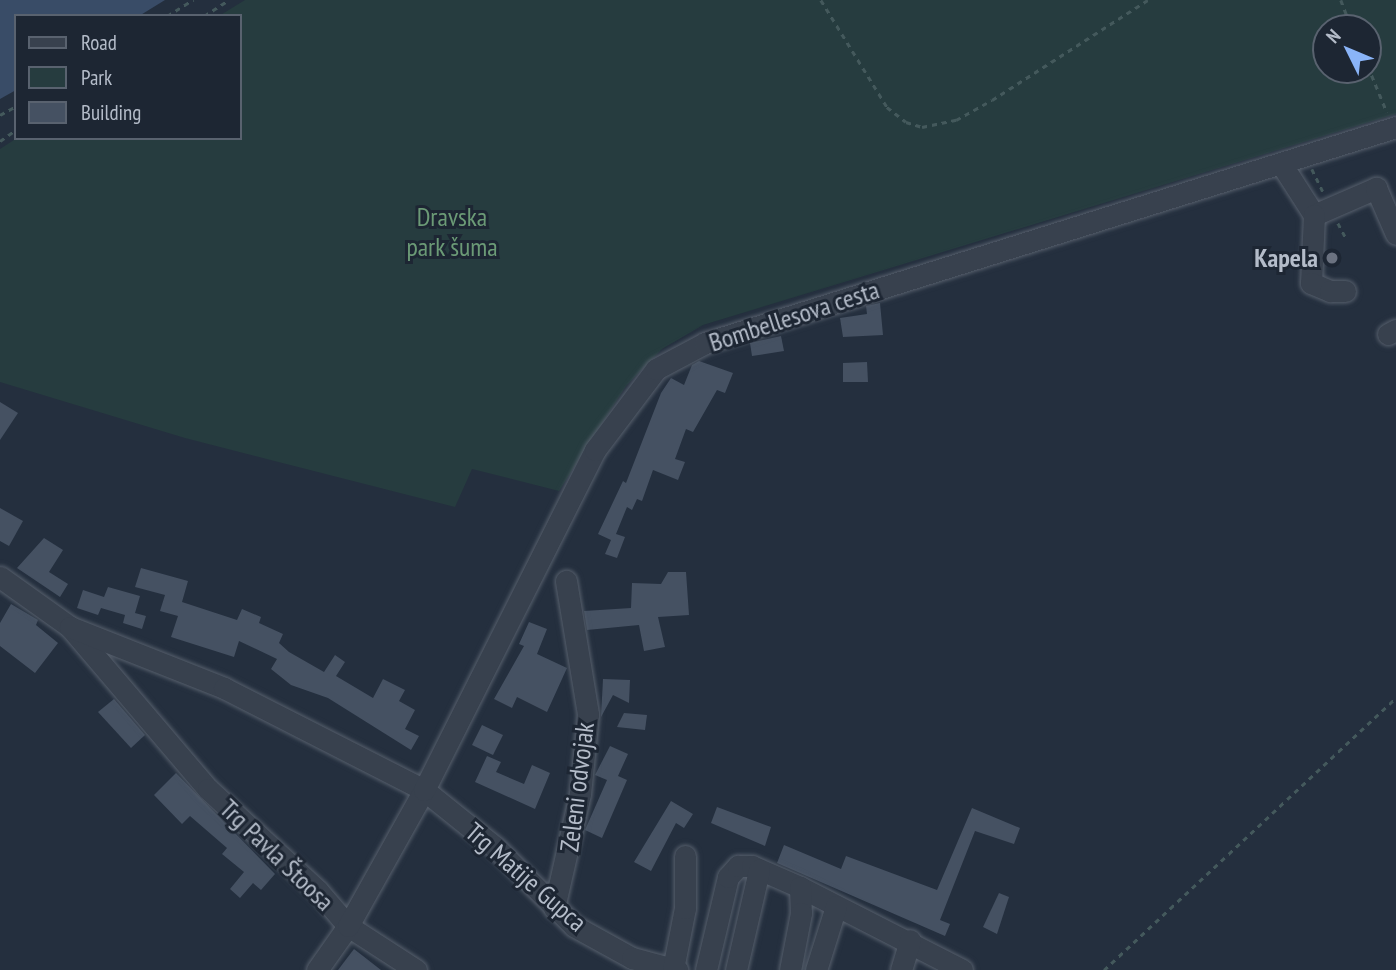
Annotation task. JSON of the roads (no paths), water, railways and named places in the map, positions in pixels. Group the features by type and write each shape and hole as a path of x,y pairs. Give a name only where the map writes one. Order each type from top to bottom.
{"street":[{"name":"Bombellesova cesta","path":"424,790 595,450 656,369 705,343 1395,128"},
{"path":"1282,164 1314,215 1311,283 1330,291 1345,290"},
{"path":"1314,215 1376,188 1396,234"},
{"name":"Trg Pavla Štoosa","path":"0,577 70,627 224,688 424,790 348,926 318,891 208,789 70,627"},
{"name":"Zeleni odvojak","path":"554,908 567,869 588,714 566,581"},
{"name":"Trg Matije Gupca","path":"424,790 495,846 574,926 632,958 675,970 685,908 685,856"},
{"path":"706,970 728,877 738,866 759,870 800,887 910,940 957,968"},
{"path":"736,970 759,870"},
{"path":"790,970 801,913 800,887"},
{"path":"816,970 836,906"},
{"path":"317,970 348,926 416,970"},
{"path":"901,970 910,940"}],"water":[{"path":"0,0 165,0 142,14 14,14 14,91 0,99"}],"place":[{"name":"Kapela","path":"1332,258"}],"park label":[{"name":"Dravska park šuma","path":"452,232"}]}
